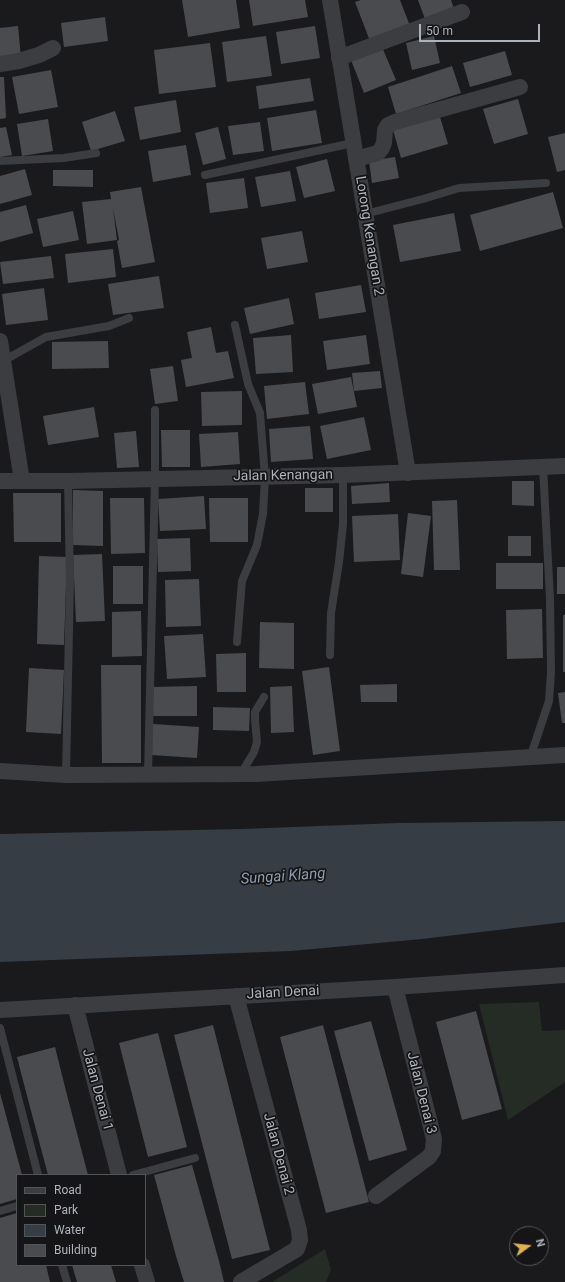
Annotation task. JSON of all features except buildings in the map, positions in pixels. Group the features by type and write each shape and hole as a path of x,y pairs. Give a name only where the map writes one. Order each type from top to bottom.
{"street":[{"name":"Lorong Kenangan 2","path":"330,0 408,473"},
{"path":"340,58 462,12"},
{"path":"0,64 19,61 39,55 53,48"},
{"path":"356,159 378,153 384,143 385,130 388,125 520,87"},
{"path":"0,341 22,481"},
{"name":"Jalan Kenangan","path":"0,481 343,475 565,466"},
{"path":"0,771 66,775 241,774 565,755"},
{"name":"Jalan Denai","path":"0,1010 395,987 565,975"},
{"name":"Jalan Denai 3","path":"376,1196 429,1157 433,1151 434,1139 395,987"},
{"name":"Jalan Denai 2","path":"236,996 297,1222 300,1240 297,1249 241,1282"},
{"name":"Jalan Denai 1","path":"75,1005 119,1174"},
{"path":"142,1266 147,1282"}],"lane":[{"path":"205,176 353,143"},
{"path":"0,161 64,158 96,154"},
{"path":"365,214 459,188 546,183"},
{"path":"3,361 46,337 110,326 129,318"},
{"path":"235,326 248,384 260,413 265,477 263,514 257,546 242,581 237,642"},
{"path":"148,775 155,478 155,410"},
{"path":"530,758 549,701 551,672 549,585 543,467"},
{"path":"330,655 331,613 340,562 343,524 343,475"},
{"path":"66,775 70,580 68,481"},
{"path":"241,774 254,752 256,742 254,720 255,712 264,697"},
{"path":"0,1028 38,1174"},
{"path":"137,1174 195,1158"},
{"path":"0,1211 16,1206"},
{"path":"62,1266 67,1282"}],"green space":[{"path":"539,1002 542,1031 565,1030 565,1082 508,1120 479,1004"},
{"path":"325,1249 331,1270 326,1282 272,1282"}],"water":[{"name":"Sungai Klang","path":"565,821 565,922 422,939 291,951 0,962 0,834 242,829 398,823"}]}
